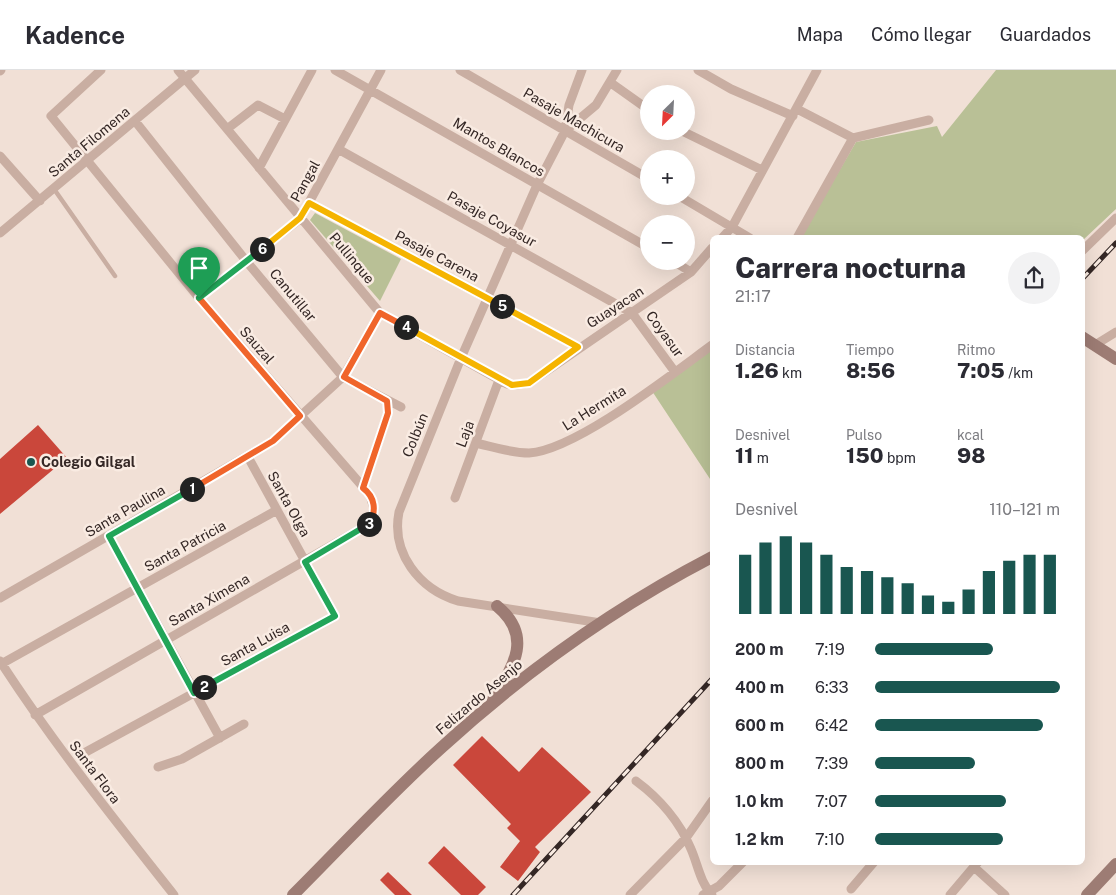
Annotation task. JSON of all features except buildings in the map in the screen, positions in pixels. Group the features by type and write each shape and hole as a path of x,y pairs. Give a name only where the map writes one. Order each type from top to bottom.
{"street":[{"name":"Sauzal","path":"101,70 51,116 199,298 370,495 374,504 374,514 370,524"},
{"name":"Pullinque","path":"178,70 380,313 499,380"},
{"name":"Santa Filomena","path":"0,233 195,70"},
{"path":"259,168 312,70"},
{"name":"Mantos Blancos","path":"335,70 640,243"},
{"name":"Pangal","path":"199,298 300,218 381,70"},
{"name":"Pasaje Machicura","path":"460,70 640,174"},
{"name":"Colbún","path":"582,70 572,93 565,131 537,184 460,358 399,512 397,533 402,550 411,568 432,589 458,601 601,623"},
{"name":"Colbún","path":"565,131 586,114 611,83 617,70"},
{"path":"698,70 731,89 795,112 853,138 929,120"},
{"path":"725,235 732,227 818,70"},
{"path":"611,83 640,104"},
{"path":"227,129 258,105 285,119"},
{"name":"Canutillar","path":"136,121 246,262 344,377 402,408"},
{"path":"695,137 762,170"},
{"path":"799,235 853,138"},
{"name":"Pasaje Coyasur","path":"338,149 632,313"},
{"path":"0,156 40,201"},
{"name":"Pasaje Carena","path":"309,203 578,347"},
{"path":"694,205 745,235"},
{"path":"1085,248 1116,218"},
{"name":"Guayacan","path":"499,380 512,385 529,383 578,347 692,272 710,250"},
{"path":"688,270 692,272"},
{"name":"Santa Paulina","path":"0,598 273,441 344,377 380,313"},
{"name":"Coyasur","path":"632,313 675,372"},
{"path":"1095,345 1116,332"},
{"path":"1085,339 1116,359"},
{"name":"La Hermita","path":"476,443 528,453 547,450 570,440 675,372 710,346"},
{"name":"Laja","path":"455,498 499,380"},
{"path":"363,488 388,413 387,401"},
{"name":"Santa Olga","path":"248,457 335,616"},
{"name":"Santa Patricia","path":"1,662 277,510"},
{"name":"Santa Ximena","path":"36,715 370,524"},
{"path":"109,536 220,738"},
{"name":"Felizardo Asenjo","path":"293,895 424,764 526,676 656,586 710,558"},
{"path":"488,707 511,670 517,650 514,628 506,614 497,606"},
{"name":"Santa Luisa","path":"84,753 335,616"},
{"name":"Santa Flora","path":"1,662 36,715 103,806 174,895"},
{"path":"158,767 182,759 244,724"},
{"path":"636,781 664,806 686,838 708,894 741,865"},
{"path":"630,895 686,838 710,805"},
{"path":"851,889 871,865"},
{"path":"950,895 976,865 1005,895"},
{"path":"1088,895 1115,869"}],"lane":[{"path":"54,189 115,276"}],"green space":[{"path":"996,70 1116,70 1116,209 1085,238 1085,235 802,235 856,142 937,126 942,137"},
{"path":"315,213 401,259 380,301 310,220"},
{"path":"710,350 710,479 652,391"}],"railway":[{"path":"1085,276 1116,243"},
{"path":"513,895 710,681"}],"place":[{"name":"Colegio Gilgal","path":"31,462"}],"route":[{"path":"309,203 578,347 529,383 517,386 499,380 380,313 344,377 387,401 388,413 363,488 372,499 374,514 370,524 305,562 335,616 194,693 109,536 226,470 273,441 300,416 199,298 300,218 309,203"}]}
